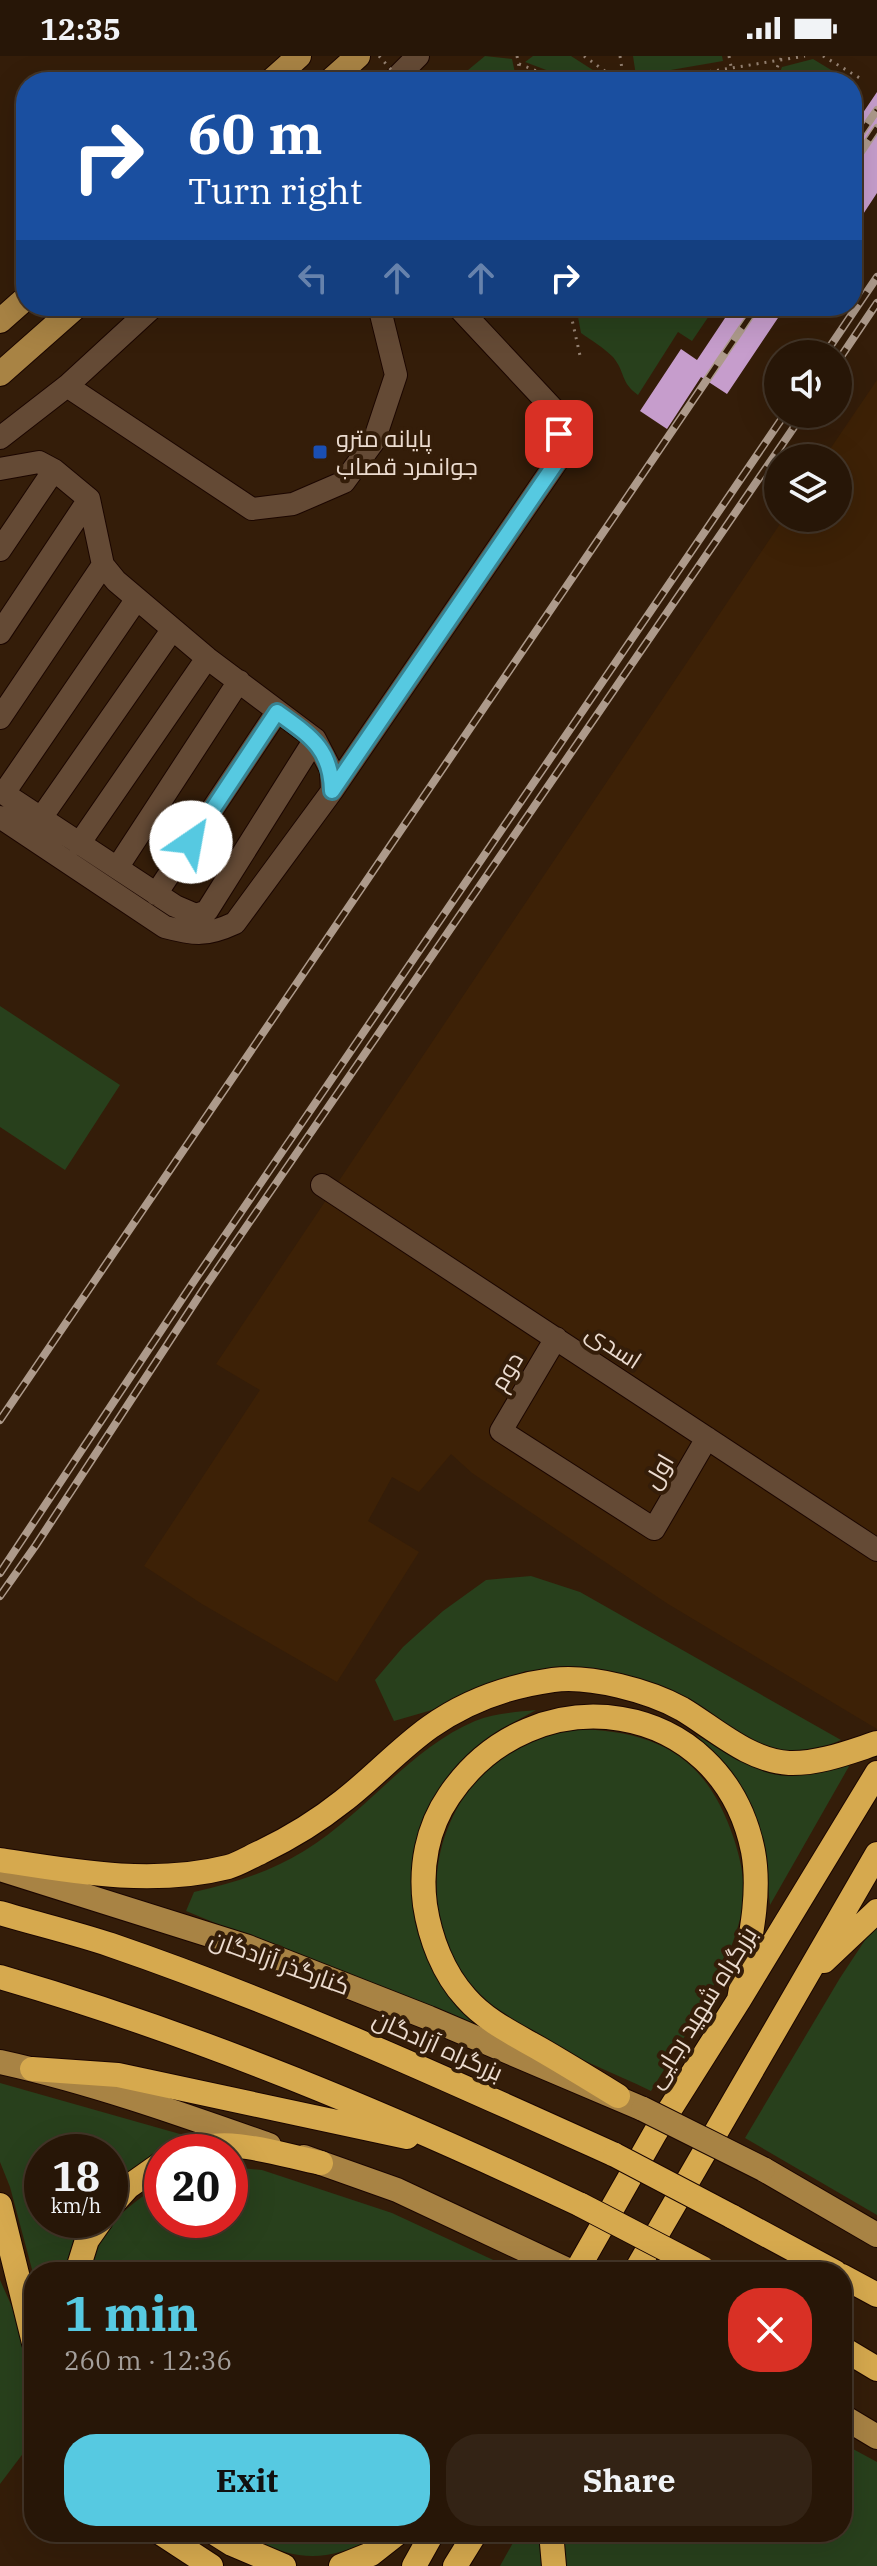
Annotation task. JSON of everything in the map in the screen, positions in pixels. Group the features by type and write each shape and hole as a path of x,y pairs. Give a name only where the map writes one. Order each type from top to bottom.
{"highway":[{"path":"0,1860 98,1874 145,1877 186,1875 231,1866 289,1839 342,1802 430,1727 462,1708 508,1687 558,1679 605,1683 642,1693 680,1708 753,1753 786,1763 818,1760 877,1743"},
{"path":"618,2096 512,2034 481,2012 464,1997 436,1949 427,1920 423,1863 442,1806 481,1758 503,1741 536,1726 569,1719 609,1718 647,1724 672,1735 713,1768 731,1792 746,1824 753,1852 757,1890 739,2000"},
{"name":"بزرگراه شهید رجایی","path":"580,2262 877,1767"},
{"path":"641,2262 877,1854"},
{"path":"802,1982 877,1911"},
{"name":"بزرگراه آزادگان","path":"0,1913 110,1945 417,2065 615,2155 816,2262"},
{"path":"0,1977 102,2006 371,2109 581,2205 691,2262"},
{"path":"32,2069 118,2075 460,2149"},
{"path":"248,2148 321,2163"},
{"path":"0,2205 24,2302"},
{"path":"80,2262 88,2238"},
{"path":"852,2281 877,2295"},
{"path":"852,2354 877,2369"},
{"path":"174,2542 211,2566"},
{"path":"229,2542 284,2566"},
{"path":"341,2566 371,2554 386,2542"},
{"path":"414,2566 427,2542"},
{"path":"455,2566 470,2542"},
{"path":"552,2542 554,2566"}],"main road":[{"path":"281,72 299,56"},
{"path":"340,72 358,56"},
{"path":"0,321 16,307"},
{"path":"0,374 66,316"},
{"name":"کنارگذر آزادگان","path":"0,1869 248,1947 618,2096 763,2169 877,2235"},
{"path":"0,2062 197,2120 397,2190 552,2262"},
{"path":"852,2422 877,2437"}],"street":[{"path":"402,72 418,56"},
{"path":"412,72 426,56"},
{"path":"0,438 67,386 143,316"},
{"path":"67,386 252,509 293,504 344,482 374,441 396,375 381,316"},
{"path":"0,817 165,927 190,934 214,933 235,923 332,791 562,454 557,413 466,316"},
{"path":"1,470 39,462 54,470 89,499 103,565 136,600 172,630 315,739 331,770 332,791"},
{"path":"0,550 54,470"},
{"path":"0,633 89,499"},
{"path":"0,718 103,565"},
{"path":"136,600 2,792 156,894 196,915 207,911 315,739"},
{"path":"41,818 172,630"},
{"path":"79,844 207,658"},
{"path":"117,868 239,681"},
{"path":"156,894 277,712"},
{"name":"اسدی","path":"322,1185 877,1550"},
{"name":"دوم","path":"556,1338 501,1431 654,1529"},
{"name":"اول","path":"654,1529 707,1438"},
{"path":"400,2566 417,2542"}],"path":[{"path":"379,56 394,72"},
{"path":"517,56 520,72"},
{"path":"584,56 607,72"},
{"path":"729,56 732,72"},
{"path":"775,72 782,56"},
{"path":"707,72 805,56"},
{"path":"823,56 850,72"},
{"path":"519,64 539,72"},
{"path":"571,316 581,360"}],"shaded area":[{"path":"877,380 877,1729 668,1604 472,1473 451,1454 419,1492 392,1477 368,1521 419,1552 337,1682 202,1604 144,1566 260,1390 216,1364 775,532 852,532 852,444 834,444 844,428 852,428 852,417"}],"green space":[{"path":"485,56 512,59 515,72 466,72"},
{"path":"533,56 571,56 596,72 552,72 525,62"},
{"path":"633,56 722,56 723,61 659,72 635,72"},
{"path":"813,59 834,72 780,72 782,67"},
{"path":"578,316 709,316 692,341 678,332 638,395 628,386 613,357 581,333"},
{"path":"0,1006 120,1085 65,1170 0,1127"},
{"path":"531,1576 580,1592 841,1740 813,1752 778,1751 572,1671 526,1671 482,1687 439,1708 394,1721 375,1680 403,1647 443,1611 486,1580"},
{"path":"536,1710 496,1732 472,1753 443,1785 425,1822 431,1962 543,2057 186,1911 194,1892 251,1876 304,1851 451,1733 490,1716"},
{"path":"571,1729 629,1735 653,1742 693,1768 722,1810 741,1865 744,1884 742,1911 726,1959 704,2004 651,2091 525,2031 489,2006 466,1978 442,1928 437,1901 441,1849 463,1799 480,1776 499,1759 522,1746"},
{"path":"696,1735 744,1762 856,1754 770,1905 755,1819 726,1768"},
{"path":"877,1922 877,2215 745,2138"},
{"path":"0,2083 180,2134 144,2134 144,2163 128,2176 128,2134 24,2134 24,2238 81,2238 70,2262 30,2262 0,2162"},
{"path":"248,2169 262,2170 392,2213 497,2262 91,2262 102,2238 128,2238 128,2209 144,2196 144,2238 248,2238"},
{"path":"0,2280 24,2342 24,2452 0,2484"},
{"path":"852,2448 877,2462 877,2566 566,2566 564,2542 852,2542"},
{"path":"257,2542 365,2542 328,2555 293,2554"},
{"path":"513,2542 540,2542 543,2566 500,2566"}],"building":[{"path":"877,92 877,193 862,216 862,114"},
{"path":"726,316 779,316 727,394 701,377 667,429 640,411 681,349 697,360"}],"railway":[{"path":"862,132 877,110"},
{"path":"862,150 877,128"},
{"path":"862,299 877,277"},
{"path":"852,340 877,303"},
{"path":"0,1420 750,316"},
{"path":"834,340 851,316"},
{"path":"0,1573 194,1281 775,428"},
{"path":"0,1596 205,1287 793,428"}],"place":[{"name":"پایانه مترو جوانمرد قصاب","path":"320,452"}],"route":[{"path":"191,842 277,712 315,739 331,770 332,791 562,454 559,434"}]}
